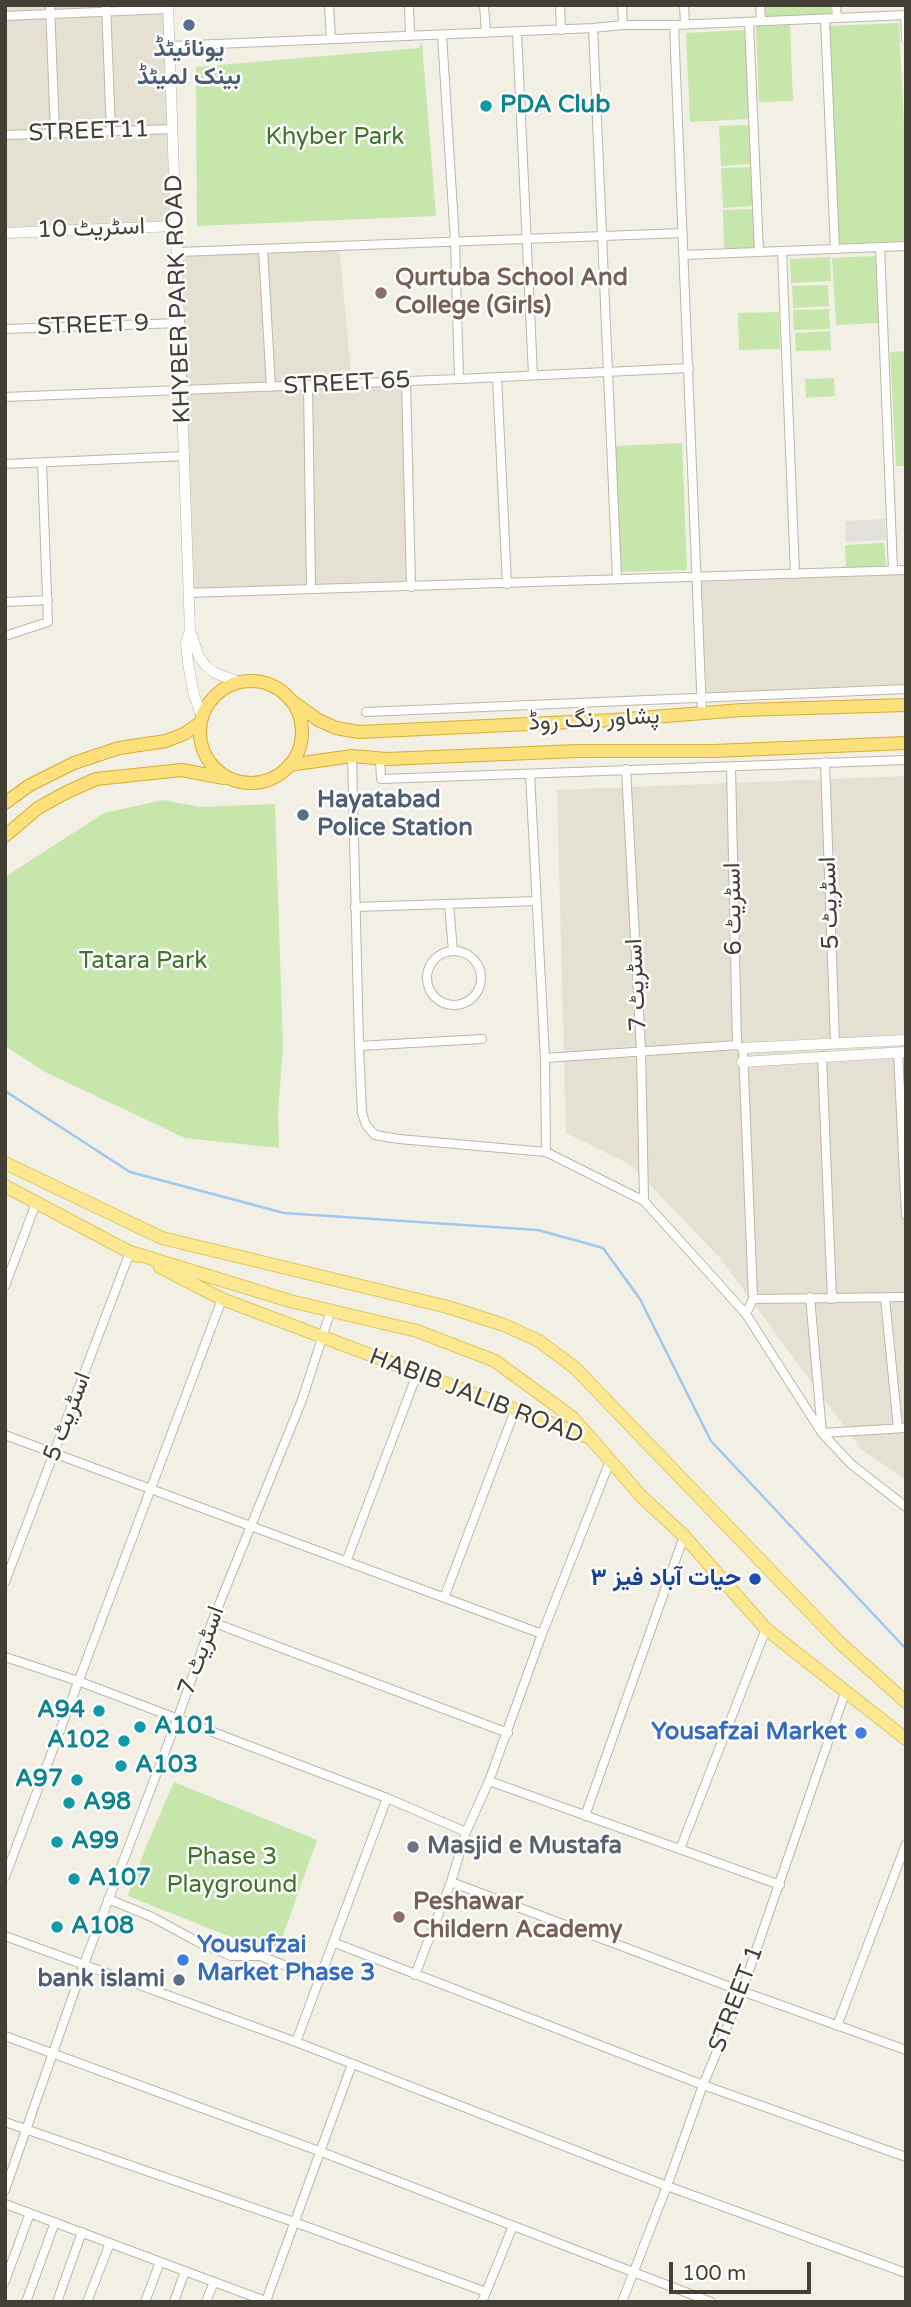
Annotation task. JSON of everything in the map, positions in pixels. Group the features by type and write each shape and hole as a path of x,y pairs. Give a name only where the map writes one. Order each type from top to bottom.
{"highway":[{"path":"5,836 38,808 96,779 182,770 232,779 256,783 269,780 289,765 297,754 302,726 291,700 268,683 253,680 229,685 212,698 201,720 200,735 206,757 222,774 232,779"},
{"name":"پشاور رنگ روڈ","path":"291,700 318,720 336,728 359,732 742,710 906,705"},
{"path":"5,803 30,785 74,763 119,748 178,736 201,720"},
{"name":"پشاور رنگ روڈ","path":"289,765 352,756 380,759 577,751 714,751 906,743"}],"main road":[{"path":"5,1163 162,1238 448,1307 504,1325 549,1348 575,1368 840,1643 906,1702"},
{"name":"HABIB JALIB ROAD","path":"5,1186 222,1299 592,1438 642,1497 684,1536 766,1629 906,1739"},
{"path":"174,1266 177,1242"},
{"path":"130,1252 290,1301 417,1331 495,1361 560,1407 592,1438"}],"street":[{"path":"329,5 331,39"},
{"path":"409,5 410,36"},
{"path":"484,5 486,33"},
{"path":"560,5 561,30"},
{"path":"622,5 623,25"},
{"path":"684,5 685,24"},
{"path":"760,5 761,21"},
{"path":"836,5 836,18"},
{"path":"5,16 50,10 168,7"},
{"name":"KHYBER PARK ROAD","path":"168,7 190,630"},
{"path":"106,8 111,131"},
{"path":"50,10 55,134"},
{"path":"170,46 905,15 906,40"},
{"path":"825,19 835,249"},
{"path":"749,22 759,252"},
{"path":"674,25 702,713"},
{"path":"593,28 617,579"},
{"path":"517,32 533,375"},
{"path":"442,35 459,379"},
{"name":"STREET11","path":"5,135 173,129"},
{"name":"اسٹریٹ 10","path":"5,233 176,226"},
{"path":"178,252 683,233"},
{"path":"684,256 906,246"},
{"path":"880,247 894,570"},
{"path":"263,249 271,387"},
{"path":"782,251 796,574"},
{"name":"STREET 9","path":"5,329 180,323"},
{"name":"STREET 65","path":"5,397 688,368"},
{"path":"497,377 507,584"},
{"path":"406,381 411,587"},
{"path":"309,385 310,589"},
{"path":"5,464 185,456"},
{"path":"5,636 48,622 42,463"},
{"path":"188,593 906,570"},
{"path":"5,601 48,600"},
{"path":"190,630 196,650 206,666 215,673 239,682"},
{"path":"190,630 186,642 188,663 201,720"},
{"path":"366,712 906,689"},
{"path":"352,756 359,1046 362,1113 366,1125 375,1135 546,1152 644,1201 746,1314 822,1433 851,1464 906,1507"},
{"path":"380,759 381,779 906,760"},
{"name":"اسٹریٹ 5","path":"825,762 835,1043"},
{"name":"اسٹریٹ 6","path":"731,767 740,1046 753,1299"},
{"name":"اسٹریٹ 7","path":"626,769 641,1051 644,1201"},
{"path":"530,774 545,1058 546,1152"},
{"path":"355,907 537,901"},
{"path":"449,904 453,951"},
{"path":"453,951 470,956 480,971 479,989 467,1002 458,1005 440,1002 434,996 427,980 431,963 437,957 453,951"},
{"path":"359,1046 482,1039"},
{"path":"545,1058 740,1046 906,1040"},
{"path":"742,1062 902,1052 906,1215"},
{"path":"822,1056 832,1299"},
{"path":"5,1286 36,1203"},
{"name":"اسٹریٹ 5","path":"5,1582 130,1252"},
{"path":"810,1297 822,1433"},
{"path":"746,1314 753,1299 906,1297"},
{"path":"822,1433 902,1428 885,1298"},
{"path":"5,1877 222,1299"},
{"name":"اسٹریٹ 7","path":"5,2190 108,1899 212,1622 302,1400 331,1310"},
{"path":"346,1562 417,1374"},
{"path":"444,1598 515,1410"},
{"path":"5,1435 541,1634"},
{"path":"415,1975 452,1882 466,1832 508,1733 541,1634 610,1461"},
{"path":"585,1816 684,1536"},
{"path":"212,1622 508,1733"},
{"path":"680,1849 766,1629"},
{"path":"5,1657 78,1681 387,1798 466,1832"},
{"name":"STREET 1","path":"622,2302 703,2085 742,1992 845,1693"},
{"path":"489,1782 780,1885"},
{"path":"296,2042 387,1798"},
{"path":"837,2026 906,1844"},
{"path":"452,1882 742,1992 906,2050"},
{"path":"108,1899 152,1917 231,1956 260,1956 321,1979"},
{"path":"5,1936 296,2042 667,2186 906,2273"},
{"path":"335,1943 703,2085 906,2157"},
{"path":"5,2036 319,2151 711,2302"},
{"path":"5,2204 267,2301 352,2064"},
{"path":"5,2122 294,2222 485,2292"},
{"path":"5,2281 30,2213"},
{"path":"26,2302 55,2222"},
{"path":"482,2302 513,2226"},
{"path":"57,2302 82,2232"},
{"path":"87,2302 110,2243"},
{"path":"145,2302 160,2262"},
{"path":"174,2302 185,2271"},
{"path":"206,2302 214,2281"}],"shaded area":[{"path":"5,5 168,5 176,226 5,239"},
{"path":"339,245 352,383 406,381 417,588 190,597 178,252"},
{"path":"885,519 886,540 846,542 845,521"},
{"path":"906,574 906,684 706,693 701,582"},
{"path":"906,776 906,1480 861,1449 720,1258 631,1165 566,1133 557,790"}],"green space":[{"path":"763,5 830,5 831,16 763,19"},
{"path":"899,23 906,166 906,241 839,244 829,26"},
{"path":"790,25 793,101 759,102 756,26"},
{"path":"746,30 750,119 690,122 686,33"},
{"name":"Khyber Park","path":"422,43 436,216 197,226 196,67 419,48"},
{"path":"749,125 751,164 721,166 719,126"},
{"path":"751,167 753,206 723,208 721,168"},
{"path":"753,209 755,249 724,250 723,210"},
{"path":"876,256 879,323 836,325 832,258"},
{"path":"830,257 831,281 791,283 790,259"},
{"path":"828,285 829,306 793,308 792,286"},
{"path":"829,309 830,329 794,330 793,310"},
{"path":"779,312 780,349 739,350 738,313"},
{"path":"830,331 831,350 796,351 795,333"},
{"path":"906,351 906,466 896,466 890,352"},
{"path":"834,378 835,396 806,398 805,379"},
{"path":"682,443 687,570 620,572 615,446"},
{"path":"884,543 886,567 846,569 845,545"},
{"name":"Tatara Park","path":"163,800 200,807 275,804 283,1047 278,1113 279,1148 185,1138 47,1073 5,1046 5,877 104,813"},
{"name":"Phase 3 Playground","path":"174,1782 317,1840 276,1955 128,1896"}],"waterway":[{"path":"5,1091 130,1172 284,1213 538,1230 603,1248 640,1299 711,1441 906,1649"}],"place":[{"name":"یونائیٹڈ بینک لمیٹڈ","path":"189,25"},
{"name":"PDA Club","path":"486,106"},
{"name":"Qurtuba School And College (Girls)","path":"381,293"},
{"name":"Hayatabad Police Station","path":"303,815"},
{"name":"حیات آباد فیز ۳","path":"755,1579"},
{"name":"A94","path":"99,1711"},
{"name":"A101","path":"140,1727"},
{"name":"Yousafzai Market","path":"861,1733"},
{"name":"A102","path":"124,1741"},
{"name":"A103","path":"121,1766"},
{"name":"A97","path":"77,1780"},
{"name":"A98","path":"69,1803"},
{"name":"A99","path":"57,1842"},
{"name":"Masjid e Mustafa","path":"413,1847"},
{"name":"A107","path":"74,1879"},
{"name":"Peshawar Childern Academy","path":"399,1917"},
{"name":"A108","path":"57,1927"},
{"name":"Yousufzai Market Phase 3","path":"183,1960"},
{"name":"bank islami","path":"179,1980"}]}
